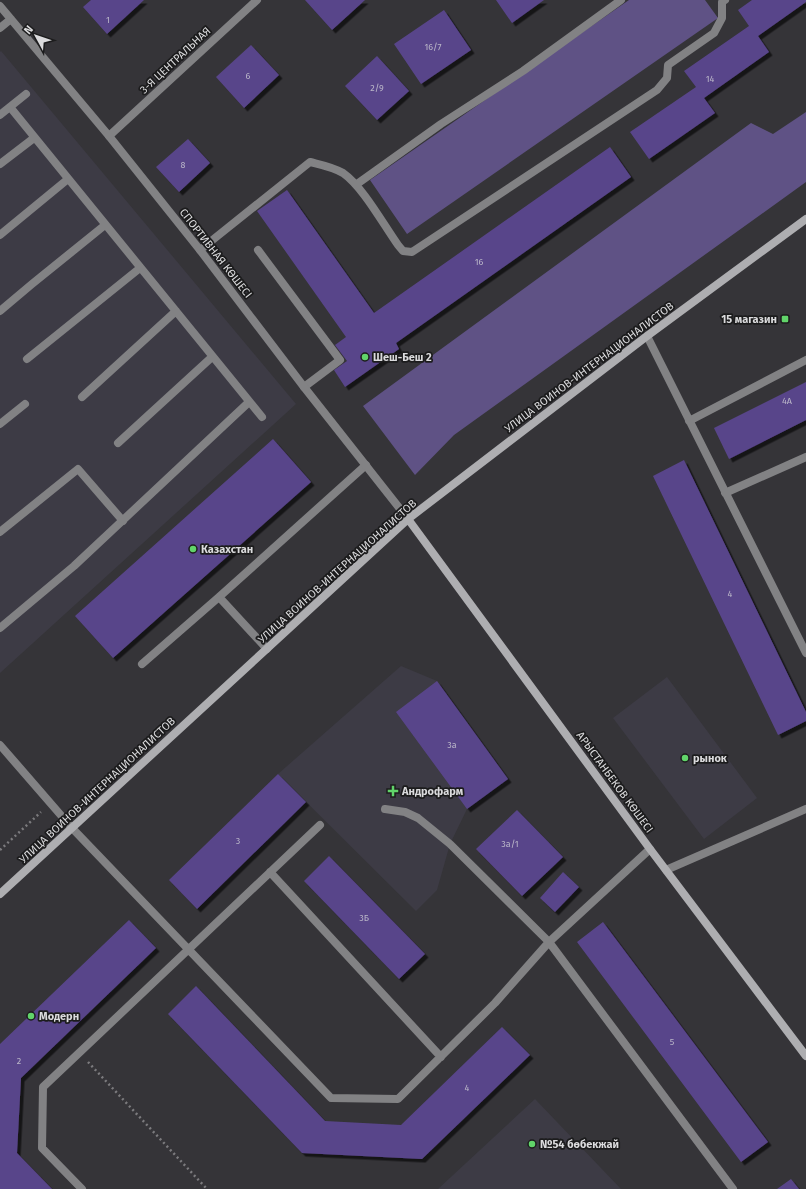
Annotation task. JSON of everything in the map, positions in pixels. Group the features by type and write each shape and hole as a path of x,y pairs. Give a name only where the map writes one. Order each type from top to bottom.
{"street":[{"name":"3-Я ЦЕНТРАЛЬНАЯ","path":"109,136 256,0"},
{"path":"357,184 441,124 523,71 621,0"},
{"path":"200,250 310,162 328,166 342,173 357,184 398,245 403,251 412,252 657,90 667,78 668,65 714,33 722,18 722,2 725,0"},
{"name":"СПОРТИВНАЯ КӨШЕСІ","path":"0,6 109,136 200,250 304,387 408,519"},
{"path":"0,28 11,19"},
{"path":"0,115 26,94"},
{"path":"10,107 262,417"},
{"path":"0,164 34,138"},
{"path":"0,235 68,179"},
{"name":"УЛИЦА ВОИНОВ-ИНТЕРНАЦИОНАЛИСТОВ","path":"0,894 408,519 647,336 806,219"},
{"path":"0,311 105,225"},
{"path":"258,250 340,360 304,387"},
{"path":"27,359 140,268"},
{"path":"82,397 176,312"},
{"path":"647,336 806,653"},
{"path":"118,443 212,357"},
{"path":"689,421 806,360"},
{"path":"0,628 74,566 249,402"},
{"path":"0,424 25,404"},
{"path":"726,493 806,457"},
{"path":"142,664 366,465"},
{"path":"0,532 78,469 123,521"},
{"name":"АРЫСТАНБЕКОВ КӨШЕСІ","path":"408,519 650,849 806,1056"},
{"path":"219,597 267,649"},
{"path":"0,745 72,828 332,1098 398,1099 495,1003 549,942 650,849"},
{"path":"385,809 405,812 418,818 450,844 549,942 733,1189"},
{"path":"666,870 806,809"},
{"path":"82,1189 42,1148 43,1086 320,825"},
{"path":"270,872 441,1056"}],"path":[{"path":"0,850 51,804"},
{"path":"79,1052 207,1189"}],"shaded area":[{"path":"629,0 705,0 718,18 407,234 370,180"},
{"path":"1,51 296,404 0,673 0,52"},
{"path":"806,112 806,182 454,435 415,475 363,406 751,123 773,134"},
{"name":"Андрофарм","path":"401,666 437,681 508,779 467,809 450,844 437,890 416,911 278,774"},
{"name":"рынок","path":"667,677 757,798 704,839 613,718"},
{"name":"№54 бөбекжай","path":"535,1099 621,1189 438,1189"}],"building":[{"path":"91,0 144,0 107,34 83,7"},
{"path":"305,0 365,0 332,30"},
{"path":"496,0 544,0 512,23"},
{"path":"752,0 806,0 806,2 758,36 769,52 704,98 715,113 649,159 630,132 696,87 684,71 749,26 738,10"},
{"path":"444,10 471,50 421,84 394,44"},
{"path":"251,45 279,75 244,108 216,77"},
{"path":"377,56 409,91 377,120 345,86"},
{"path":"188,139 210,163 179,192 156,167"},
{"path":"610,147 631,177 396,343 399,349 345,387 334,370 347,361 335,345 346,337 257,211 287,190 374,313"},
{"path":"806,382 806,420 729,459 714,428"},
{"name":"Казахстан","path":"273,439 311,482 113,658 75,616"},
{"path":"684,460 806,712 806,721 778,735 653,476"},
{"path":"437,681 508,779 467,809 396,712"},
{"path":"278,774 306,802 197,909 169,880"},
{"path":"517,810 563,857 522,896 476,849"},
{"path":"329,856 425,954 399,979 304,881"},
{"path":"563,872 579,887 555,912 540,898"},
{"path":"129,920 156,948 21,1078 17,1153 52,1189 0,1189 0,1044"},
{"path":"603,922 768,1142 741,1162 577,942"},
{"path":"196,986 325,1121 401,1125 502,1027 530,1055 422,1159 302,1153 168,1014"},
{"path":"791,1179 799,1189 777,1189"}],"place":[{"name":"15 магазин","path":"785,319"},
{"name":"Шеш-Беш 2","path":"365,357"},
{"name":"Казахстан","path":"193,549"},
{"name":"рынок","path":"685,758"},
{"name":"Андрофарм","path":"393,791"},
{"name":"Модерн","path":"31,1016"},
{"name":"№54 бөбекжай","path":"532,1144"}]}
